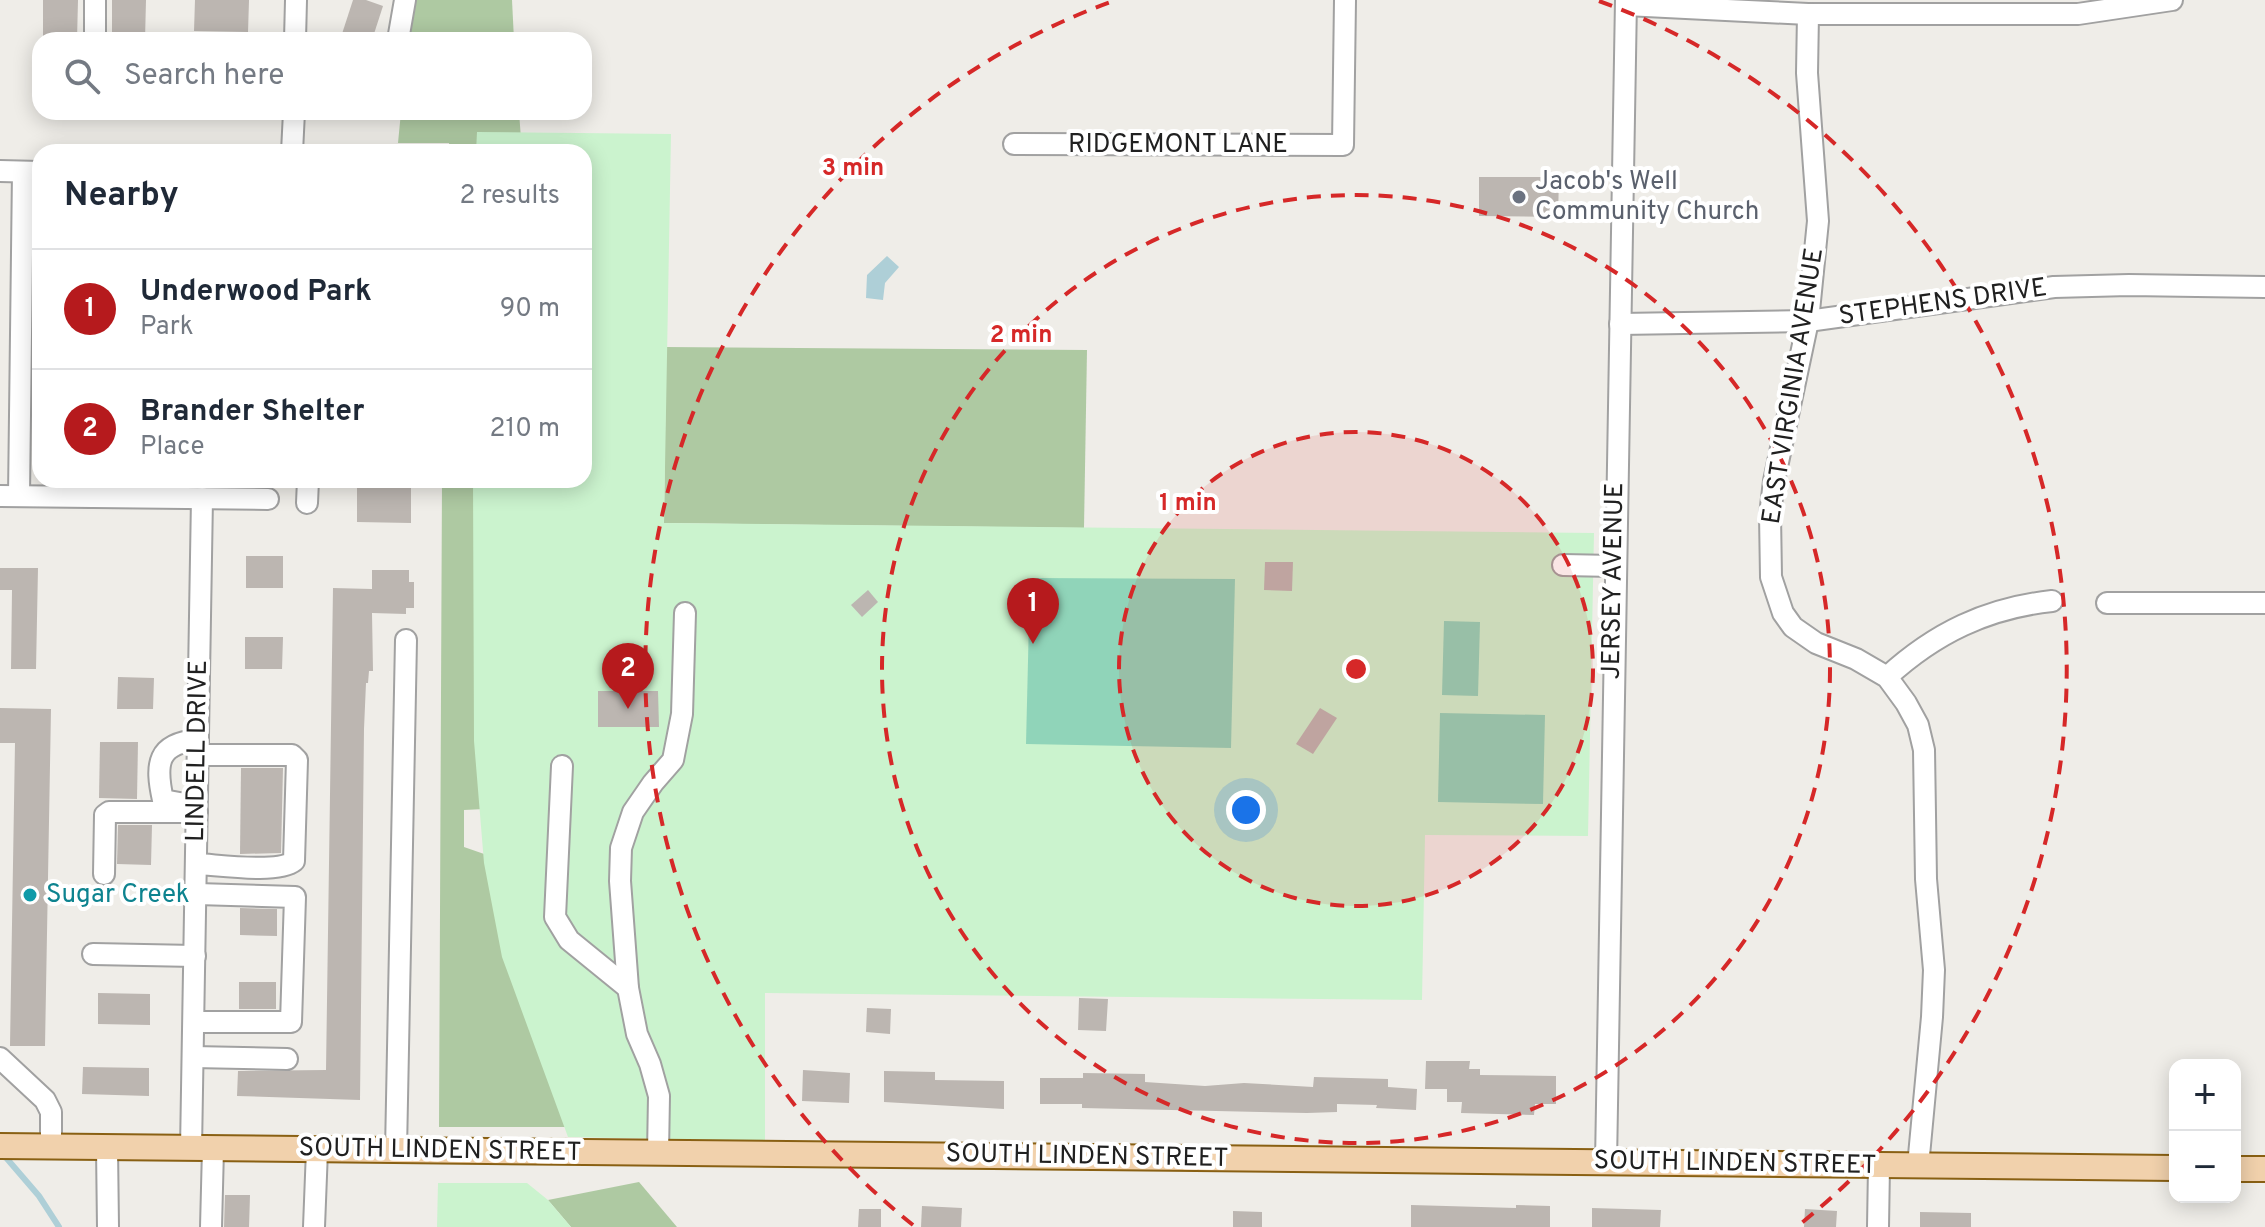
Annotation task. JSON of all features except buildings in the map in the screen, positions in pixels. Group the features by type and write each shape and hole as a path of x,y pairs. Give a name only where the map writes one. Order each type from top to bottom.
{"main road":[{"name":"SOUTH LINDEN STREET","path":"0,1146 2169,1168"},
{"path":"2241,1169 2265,1169"}],"street":[{"path":"95,0 95,32"},
{"path":"295,32 296,0"},
{"path":"399,32 405,0"},
{"name":"RIDGEMONT LANE","path":"1014,144 1343,145 1345,0"},
{"path":"1626,3 1808,14 2078,14 2172,0"},
{"name":"JERSEY AVENUE","path":"1606,1163 1626,3"},
{"name":"EAST VIRGINIA AVENUE","path":"1808,14 1807,73 1818,221 1808,321 1774,481 1770,515 1771,577 1783,613 1793,627 1816,643 1856,659 1887,677 1918,725 1926,774 1926,879 1934,970 1918,1166"},
{"path":"292,144 294,120"},
{"path":"0,171 31,172 10,496 268,499"},
{"name":"STEPHENS DRIVE","path":"1620,324 1808,321 2054,287 2265,287"},
{"path":"0,361 21,361"},
{"path":"307,503 308,488"},
{"name":"LINDELL DRIVE","path":"202,498 193,1057 211,1227"},
{"path":"1563,565 1614,566"},
{"path":"1887,677 1938,637 1973,620 1999,610 2052,601"},
{"path":"2107,603 2265,603"},
{"path":"658,1153 659,1096 637,1034 628,988 620,881 621,848 633,812 673,760 682,714 685,613"},
{"path":"396,1151 406,640"},
{"path":"197,808 163,800 159,764 165,750 175,743 198,748 292,755 297,760 294,861 289,865 269,867 197,864"},
{"path":"562,766 555,917 569,940 628,988"},
{"path":"104,874 105,815 109,812 197,808"},
{"path":"194,1022 291,1022 295,897 197,894"},
{"path":"93,954 195,956"},
{"path":"193,1057 287,1059"},
{"path":"0,1058 45,1100 51,1112 51,1147"},
{"path":"107,1148 108,1227"},
{"path":"314,1227 317,1150"},
{"path":"1878,1227 1879,1166"}],"green space":[{"path":"411,0 512,0 514,32 408,32"},
{"path":"400,120 520,120 521,144 398,143"},
{"path":"477,132 671,134 664,523 1594,533 1588,836 1425,835 1422,1000 765,993 765,1141 568,1137 502,957 484,863 474,741 473,488 592,488 592,144 476,144"},
{"path":"666,347 1087,350 1084,528 664,523"},
{"path":"442,488 511,488 523,807 464,810 464,847 487,855 609,1127 439,1127"},
{"path":"1030,578 1235,579 1231,748 1026,744"},
{"path":"1444,621 1480,622 1478,696 1442,695"},
{"path":"1440,713 1545,715 1543,804 1438,802"},
{"path":"639,1182 677,1227 571,1227 548,1200"},
{"path":"438,1183 527,1183 548,1200 571,1227 437,1227"}],"water":[{"path":"887,256 899,267 885,283 883,300 866,298 867,275"}],"waterway":[{"path":"2,1153 39,1196 59,1227"}],"place":[{"name":"Jacob's Well Community Church","path":"1519,197"},
{"name":"Underwood Park","path":"1033,644"},
{"name":"Brander Shelter","path":"628,709"},
{"name":"Sugar Creek","path":"30,895"}]}
